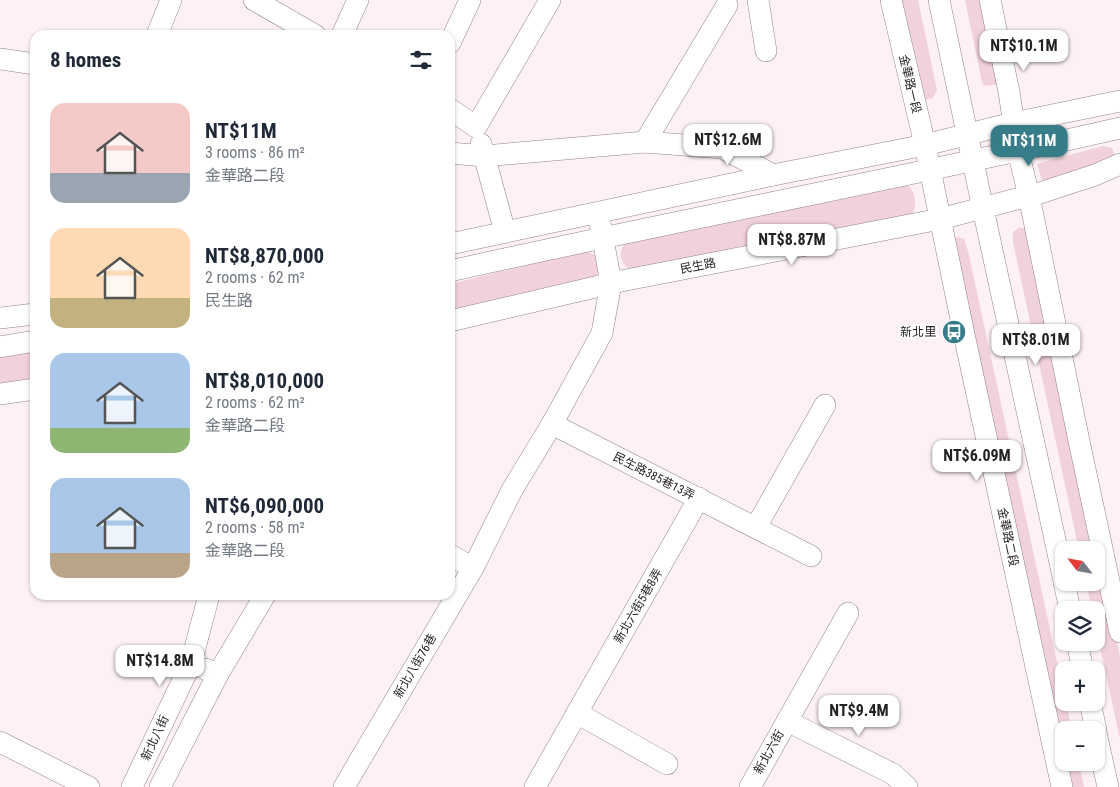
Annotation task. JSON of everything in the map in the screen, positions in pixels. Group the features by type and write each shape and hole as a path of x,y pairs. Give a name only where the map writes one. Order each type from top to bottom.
{"street":[{"path":"159,30 172,0"},
{"path":"254,0 306,30"},
{"path":"344,30 358,0"},
{"path":"455,32 470,0"},
{"path":"476,127 550,0"},
{"path":"758,0 766,51"},
{"name":"金華路一段","path":"891,0 929,169"},
{"path":"938,0 1055,541"},
{"path":"990,0 1009,92 1018,151 1120,632"},
{"path":"645,142 728,5"},
{"path":"0,59 30,63"},
{"path":"455,243 773,174 925,145 1013,123 1120,101"},
{"path":"455,112 476,127 505,232"},
{"path":"455,270 603,236 1018,151 1120,128"},
{"path":"455,153 484,156 645,142 722,148 773,174"},
{"name":"民生路","path":"455,320 611,284 940,219 1029,196 1095,175 1120,164"},
{"name":"金華路二段","path":"929,169 1062,787"},
{"name":"新北八街76巷","path":"455,599 473,568 512,490 552,424 602,333 611,284 598,213"},
{"path":"0,318 30,315"},
{"path":"0,347 30,343"},
{"path":"0,394 30,390"},
{"path":"756,527 825,405"},
{"name":"民生路385巷13弄","path":"552,424 811,556"},
{"name":"新北六街5巷8弄","path":"535,787 699,498"},
{"path":"455,558 473,568"},
{"name":"新北八街","path":"132,787 191,663 208,600"},
{"path":"160,787 218,674 262,600"},
{"name":"新北八街76巷","path":"344,787 454,600"},
{"name":"新北六街","path":"750,787 848,613"},
{"path":"191,663 218,674"},
{"path":"577,713 667,764"},
{"path":"787,721 893,774 907,787"},
{"path":"0,742 89,787"},
{"path":"1105,771 1108,787"}],"shaded area":[{"path":"899,0 918,0 937,90 933,98 924,100"},
{"path":"965,0 985,0 999,84 985,86 982,82"},
{"path":"1103,146 1112,148 1115,155 1114,158 1043,183 1037,164"},
{"path":"903,183 911,188 913,192 915,205 913,214 633,272 623,263 621,251 625,242"},
{"path":"1020,227 1026,229 1030,241 1095,541 1077,541 1013,242 1013,232"},
{"path":"958,237 964,239 968,251 1057,661 1055,661 1055,711 1068,711 1070,721 1055,721 1055,733 954,239"},
{"path":"585,251 597,256 600,268 594,281 455,315 455,283"},
{"path":"30,352 30,386 0,389 0,355"},
{"path":"1105,587 1120,656 1120,739 1105,670 1105,661 1103,661 1101,651 1105,651 1105,601 1090,601 1088,591 1105,591"},
{"path":"1063,771 1081,771 1084,787 1066,787"}],"place":[{"name":"新北里","path":"954,332"}]}
